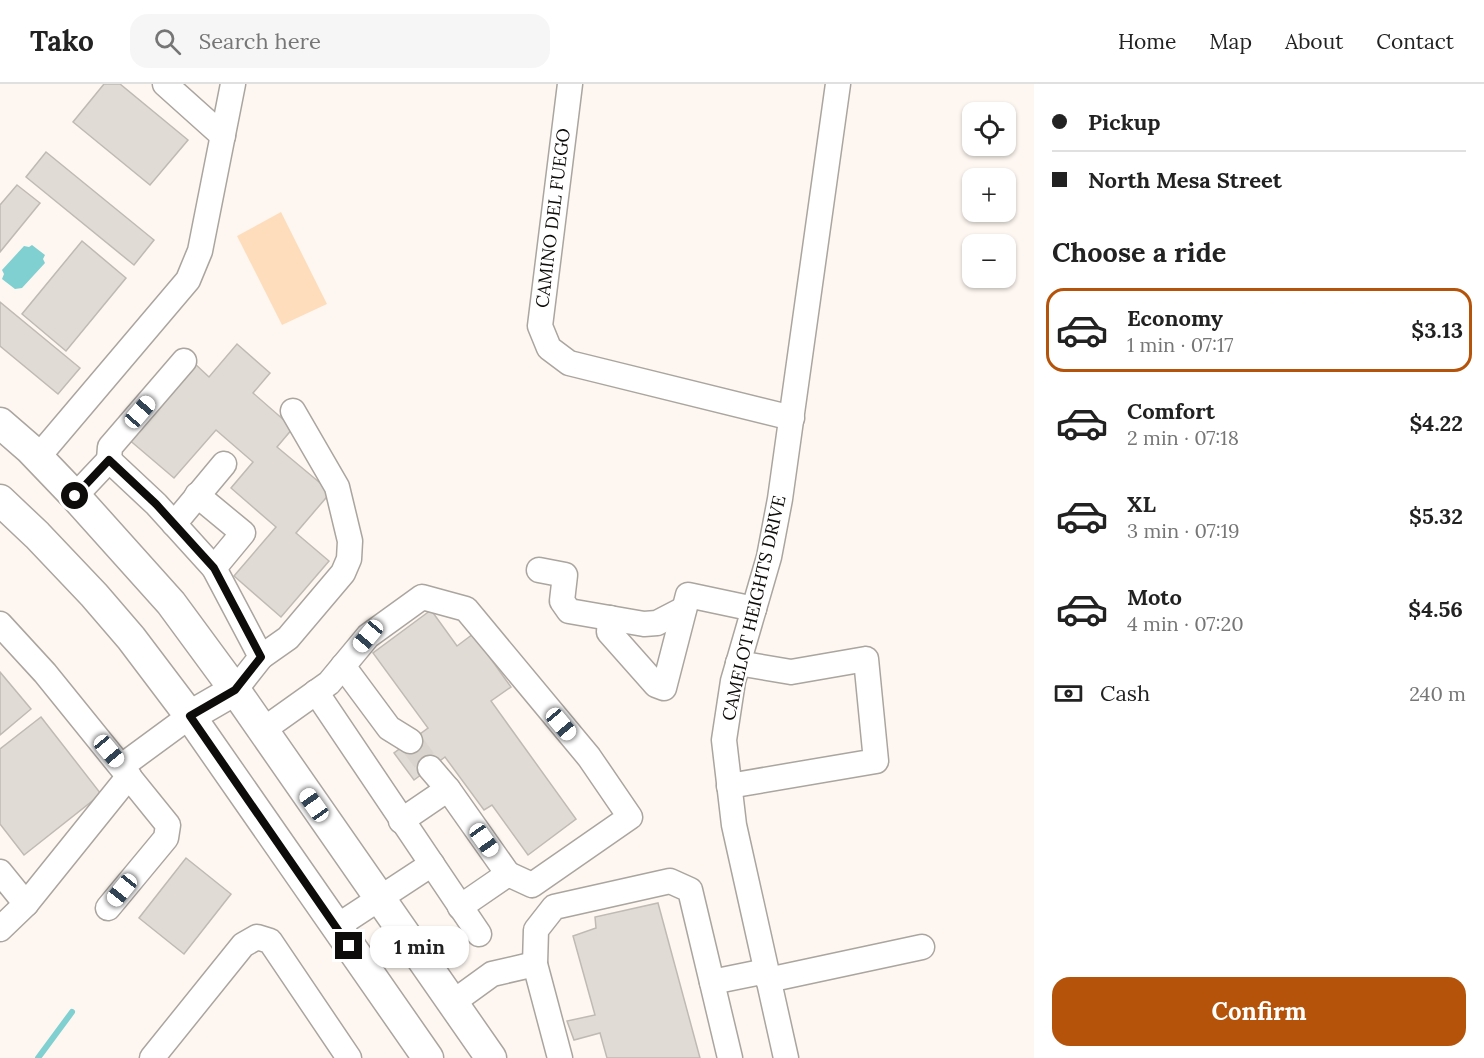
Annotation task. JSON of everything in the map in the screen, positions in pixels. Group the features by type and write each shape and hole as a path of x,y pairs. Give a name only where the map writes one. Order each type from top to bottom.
{"main road":[{"path":"0,423 38,457 171,603 235,690 491,1058"},
{"path":"0,500 94,594 131,638 190,716 428,1058"},
{"path":"190,716 235,690"}],"street":[{"path":"165,84 223,136"},
{"path":"38,457 188,280 200,251 233,84"},
{"name":"CAMINO DEL FUEGO","path":"570,84 540,326 549,348 569,363 792,418"},
{"name":"CAMELOT HEIGHTS DRIVE","path":"786,1058 734,825 724,740 733,681 771,546 780,499 838,84"},
{"path":"75,496 109,460 110,447 184,361"},
{"path":"235,690 261,657 288,638 343,573 349,559 350,541 337,487 293,411"},
{"path":"109,460 156,504 214,568 261,657"},
{"path":"174,524 224,464"},
{"path":"198,495 243,533 214,568"},
{"path":"539,570 565,575 562,601 569,611 644,624 657,623 684,609"},
{"path":"610,618 609,632 656,685 664,688 688,594 754,609"},
{"path":"263,730 329,683 368,636 422,597 465,609 589,757 630,817 532,885 508,874 448,789 430,768"},
{"path":"0,624 45,673 168,825 166,838 108,908"},
{"path":"729,786 876,761 866,659 791,672 738,663"},
{"path":"343,666 389,728 410,741"},
{"path":"316,692 479,934"},
{"path":"0,928 26,904 125,771 190,716"},
{"path":"401,820 448,789"},
{"path":"336,927 432,864"},
{"path":"0,872 26,904"},
{"path":"460,907 508,874"},
{"path":"560,1058 535,964 536,930 554,907 670,881 690,890 730,1058"},
{"path":"152,1058 243,945 257,937 270,941 349,1058"},
{"path":"712,982 767,976 922,947"},
{"path":"452,1003 492,974 535,964"}],"shaded area":[{"path":"281,212 327,304 282,325 237,236"}],"water":[{"path":"32,245 45,255 43,259 45,263 22,288 15,289 2,279 4,274 2,270 24,246"}],"building":[{"path":"104,84 120,84 188,140 150,185 73,122"},
{"path":"46,152 154,240 134,265 26,177"},
{"path":"17,185 40,203 0,252 0,205"},
{"path":"82,241 126,278 66,351 22,314"},
{"path":"0,302 80,368 58,394 0,346"},
{"path":"237,344 270,373 253,393 293,428 277,447 331,492 296,533 329,561 281,617 234,576 276,527 231,488 253,462 216,430 174,478 127,438 193,362 209,377"},
{"path":"431,610 457,646 473,634 511,687 491,701 576,819 528,855 492,805 484,810 445,757 414,780 394,753 428,728 373,653"},
{"path":"0,672 31,709 0,735"},
{"path":"41,717 101,794 24,855 0,824 0,749"},
{"path":"186,858 231,894 184,954 139,918"},
{"path":"658,903 700,1058 607,1058 600,1033 574,1040 567,1021 595,1015 573,936 596,928 595,917"}],"waterway":[{"path":"38,1058 72,1012"}],"tunnel":[{"path":"410,741 430,768"}],"route":[{"path":"75,496 109,460 156,504 214,568 261,657 235,690 190,716 349,946"}]}
